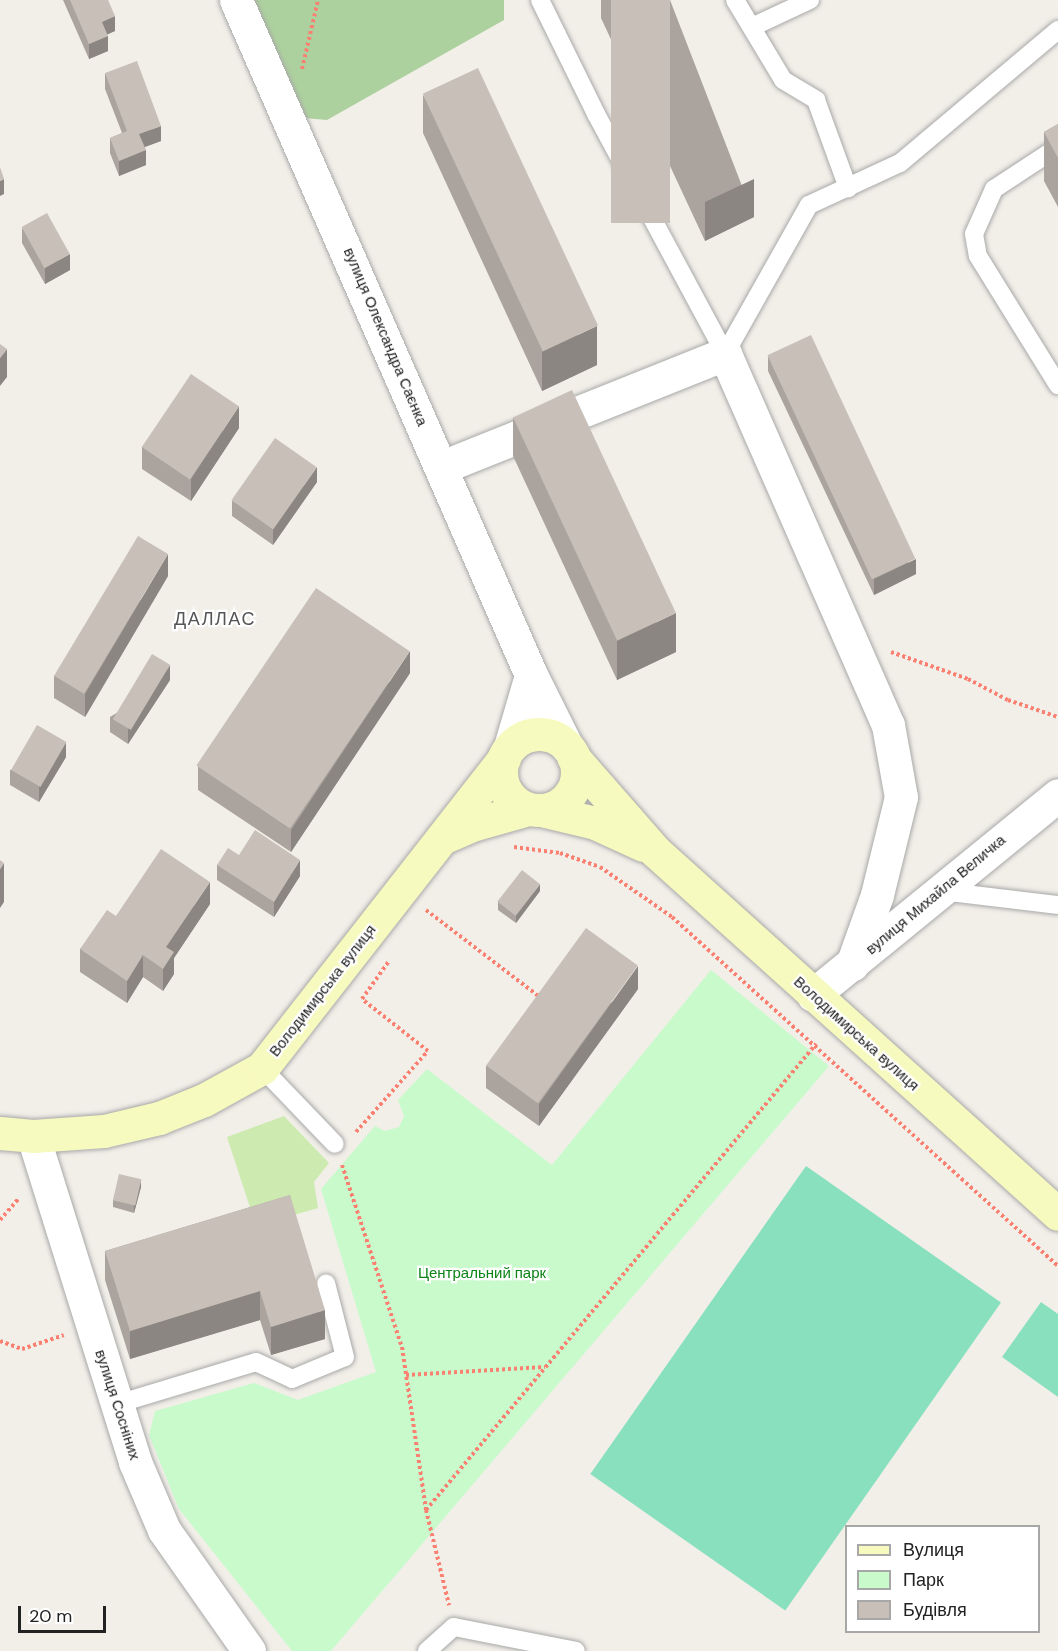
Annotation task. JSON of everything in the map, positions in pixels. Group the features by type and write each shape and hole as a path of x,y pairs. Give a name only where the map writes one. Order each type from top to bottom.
{"main road":[{"path":"545,735 570,752 576,780 572,791 564,801 535,810 508,795 501,771 507,753 520,739 545,735"},
{"name":"Володимирська вулиця","path":"570,752 655,851 838,1019 1058,1214"},
{"name":"Володимирська вулиця","path":"0,1133 33,1136 104,1131 159,1118 204,1100 262,1068 507,753"},
{"name":"Володимирська вулиця","path":"441,838 475,824 535,810 595,823 655,851"}],"street":[{"name":"вулиця Олександра Саєнка","path":"236,0 290,117 531,675 570,752"},
{"path":"441,467 725,354 888,725 901,797 877,895 852,965"},
{"path":"507,753 531,675"},
{"name":"вулиця Михайла Величка","path":"813,995 1058,795"},
{"name":"вулиця Сосніних","path":"33,1136 117,1404 164,1530 249,1651"}],"lane":[{"path":"540,0 596,114 725,354"},
{"path":"735,0 783,80 816,100 848,188"},
{"path":"752,27 810,0"},
{"path":"725,354 809,206 900,163 1058,30"},
{"path":"1058,147 994,189 974,234 978,256 1058,385"},
{"path":"940,891 1058,906"},
{"path":"262,1068 335,1144"},
{"path":"117,1404 256,1362 292,1379 345,1357 326,1283"},
{"path":"427,1651 454,1627 576,1651"}],"path":[{"path":"290,117 318,0"},
{"path":"848,638 968,679 1008,700 1058,717"},
{"path":"507,848 560,853 600,867 632,887 672,917 1058,1266"},
{"path":"419,918 431,901"},
{"path":"425,909 541,998"},
{"path":"335,1144 344,1146 428,1051 362,999 394,954"},
{"path":"426,1510 838,1019"},
{"path":"335,1144 402,1347 426,1510 454,1627"},
{"path":"0,1341 22,1349 92,1325"},
{"path":"406,1375 545,1367"}],"green space":[{"path":"249,0 504,0 504,20 327,120 293,117"},
{"name":"Центральний парк","path":"711,970 829,1066 331,1651 292,1651 179,1509 149,1435 155,1411 254,1383 298,1400 376,1372 321,1189 375,1126 385,1131 399,1127 404,1116 398,1100 427,1069 552,1165"},
{"path":"284,1116 329,1163 314,1182 318,1208 256,1226 227,1137"},
{"path":"806,1166 1001,1303 785,1611 590,1474"},
{"path":"1041,1302 1058,1314 1058,1397 1002,1357"}],"building":[{"path":"70,0 108,0 115,16 102,22 108,36 89,44"},
{"path":"611,0 670,0 670,223 611,223"},
{"path":"137,61 161,126 139,134 146,150 119,161 110,138 127,131 105,73"},
{"path":"478,68 598,325 543,351 423,94"},
{"path":"1058,124 1058,158 1044,132"},
{"path":"0,167 4,179 0,181"},
{"path":"47,213 70,254 44,268 22,227"},
{"path":"811,335 915,559 872,579 767,355"},
{"path":"0,344 7,349 0,358"},
{"path":"191,374 239,406 190,479 142,447"},
{"path":"572,390 676,613 617,640 513,417"},
{"path":"275,438 317,467 273,530 231,500"},
{"path":"138,536 168,554 84,694 54,676"},
{"path":"316,588 410,651 290,829 196,765"},
{"path":"152,654 170,665 131,730 113,719"},
{"path":"37,725 66,742 40,787 11,770"},
{"path":"255,830 300,860 274,902 217,865 228,848 239,855"},
{"path":"161,849 210,882 166,947 174,952 163,969 143,955 127,981 80,949 107,910 116,916"},
{"path":"522,870 540,884 515,916 497,902"},
{"path":"586,928 638,966 538,1103 486,1066"},
{"path":"119,1174 141,1179 135,1205 113,1200"},
{"path":"290,1195 325,1310 271,1327 260,1291 130,1331 105,1251"}],"district":[{"name":"ДАЛЛАС","path":"215,619"}]}
